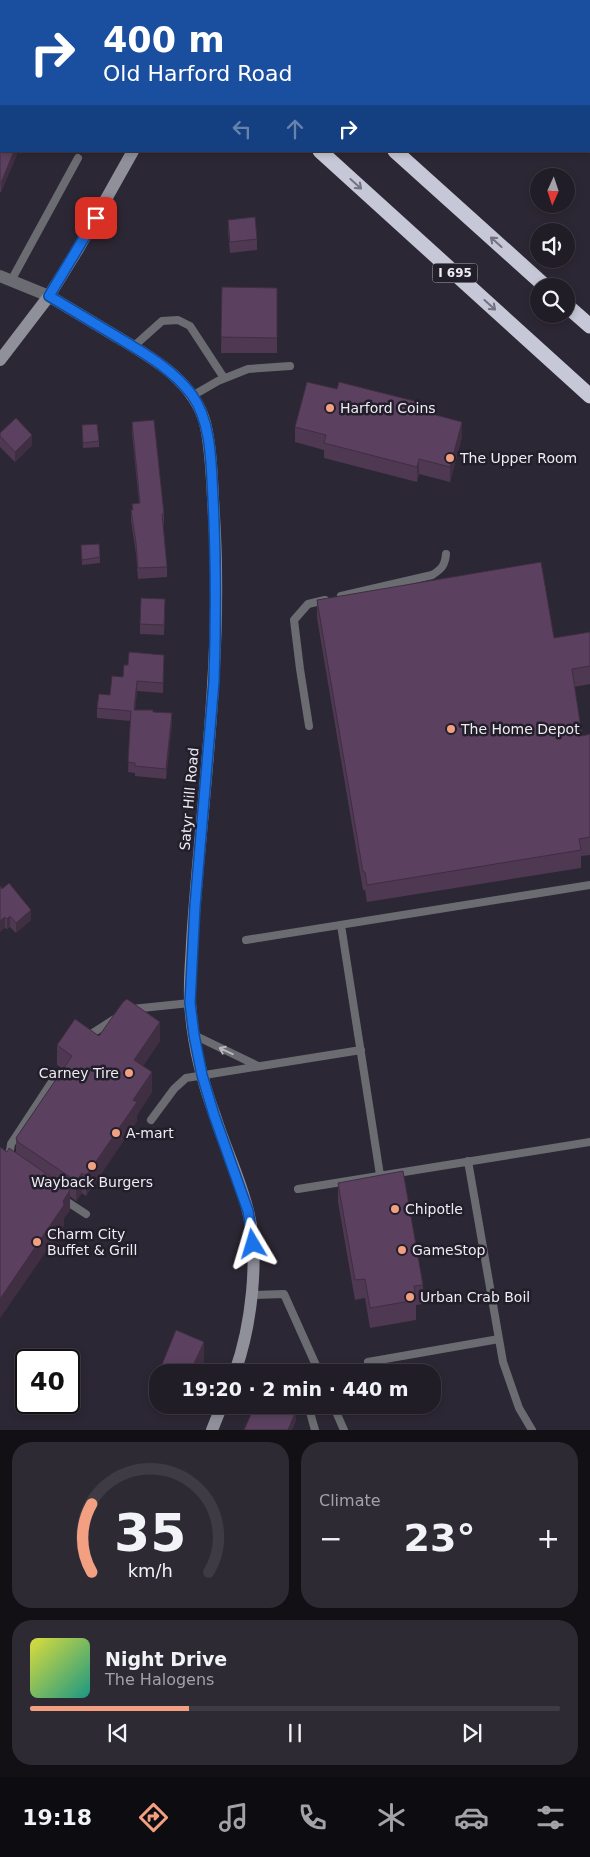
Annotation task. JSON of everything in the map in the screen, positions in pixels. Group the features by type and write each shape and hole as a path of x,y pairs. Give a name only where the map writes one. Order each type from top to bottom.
{"highway":[{"name":"I 695","path":"321,152 590,396"},
{"path":"396,152 536,278"},
{"path":"575,313 590,326"}],"street":[{"path":"0,360 49,296 78,249 132,152"},
{"path":"6,277 49,296"},
{"name":"Satyr Hill Road","path":"49,296 155,360 173,374 192,396 205,423 216,549 214,681 195,906 190,1003 202,1075 248,1211 254,1255 251,1295 240,1364"},
{"path":"212,1430 218,1414"}],"lane":[{"path":"6,277 78,158"},
{"path":"133,347 162,321 178,320 190,326 224,378"},
{"path":"192,396 224,378 248,369 290,366"},
{"path":"309,726 294,620 308,604 432,575 442,569 446,562 446,554"},
{"path":"246,940 590,885"},
{"path":"342,925 380,1175"},
{"path":"91,1034 131,1009 190,1003"},
{"path":"194,1035 258,1066"},
{"path":"151,1120 174,1089 186,1078 361,1050"},
{"path":"14,1166 9,1156 11,1144 57,1074"},
{"path":"298,1189 590,1142"},
{"path":"468,1161 503,1362 519,1408 532,1430"},
{"path":"54,1193 86,1214"},
{"path":"251,1295 284,1294 315,1364"},
{"path":"368,1362 499,1339"},
{"path":"310,1414 315,1430"},
{"path":"337,1414 344,1430"}],"building":[{"path":"0,152 14,152 1,183"},
{"path":"255,217 257,239 230,242 228,220"},
{"path":"222,287 277,288 277,338 221,337"},
{"path":"307,382 337,389 339,382 434,406 432,414 462,422 450,467 419,459 417,467 324,443 326,435 295,427"},
{"path":"16,418 32,435 15,452 0,436 0,433"},
{"path":"154,420 164,514 162,514 167,567 138,568 131,510 133,510 132,504 140,503 132,422"},
{"path":"97,424 99,441 83,443 82,425"},
{"path":"99,544 100,557 82,560 81,545"},
{"name":"The Home Depot","path":"541,562 554,638 590,632 590,666 572,669 582,736 590,734 590,837 579,839 581,850 367,885 365,872 363,872 317,600"},
{"path":"141,598 165,599 164,625 140,624"},
{"path":"129,652 164,655 163,683 137,681 134,710 172,713 166,769 135,766 135,763 128,762 131,711 97,708 99,694 110,695 112,676 123,677 124,665 128,665"},
{"path":"9,883 31,910 16,923 10,916 0,921 0,886 2,889"},
{"path":"127,999 160,1022 134,1060 152,1072 133,1100 137,1102 86,1176 82,1173 76,1181 18,1142 16,1138 72,1056 57,1045 75,1019 99,1036"},
{"path":"0,1147 7,1152 9,1148 70,1190 63,1201 64,1205 0,1299"},
{"path":"403,1171 423,1285 414,1286 416,1300 370,1308 365,1279 355,1280 338,1183"},
{"path":"176,1330 204,1342 194,1364 162,1364"},
{"path":"251,1414 295,1414 288,1430 244,1430"}],"place":[{"name":"Harford Coins","path":"330,408"},
{"name":"The Upper Room","path":"450,458"},
{"name":"The Home Depot","path":"451,729"},
{"name":"Carney Tire","path":"129,1073"},
{"name":"A-mart","path":"116,1133"},
{"name":"Wayback Burgers","path":"92,1166"},
{"name":"Chipotle","path":"395,1209"},
{"name":"Charm City Buffet & Grill","path":"37,1242"},
{"name":"GameStop","path":"402,1250"},
{"name":"Urban Crab Boil","path":"410,1297"}],"route":[{"path":"96,218 49,296 155,360 173,374 192,396 205,423 212,484 216,549 215,649 191,961 190,1003 202,1075 248,1211 253,1244"}]}
